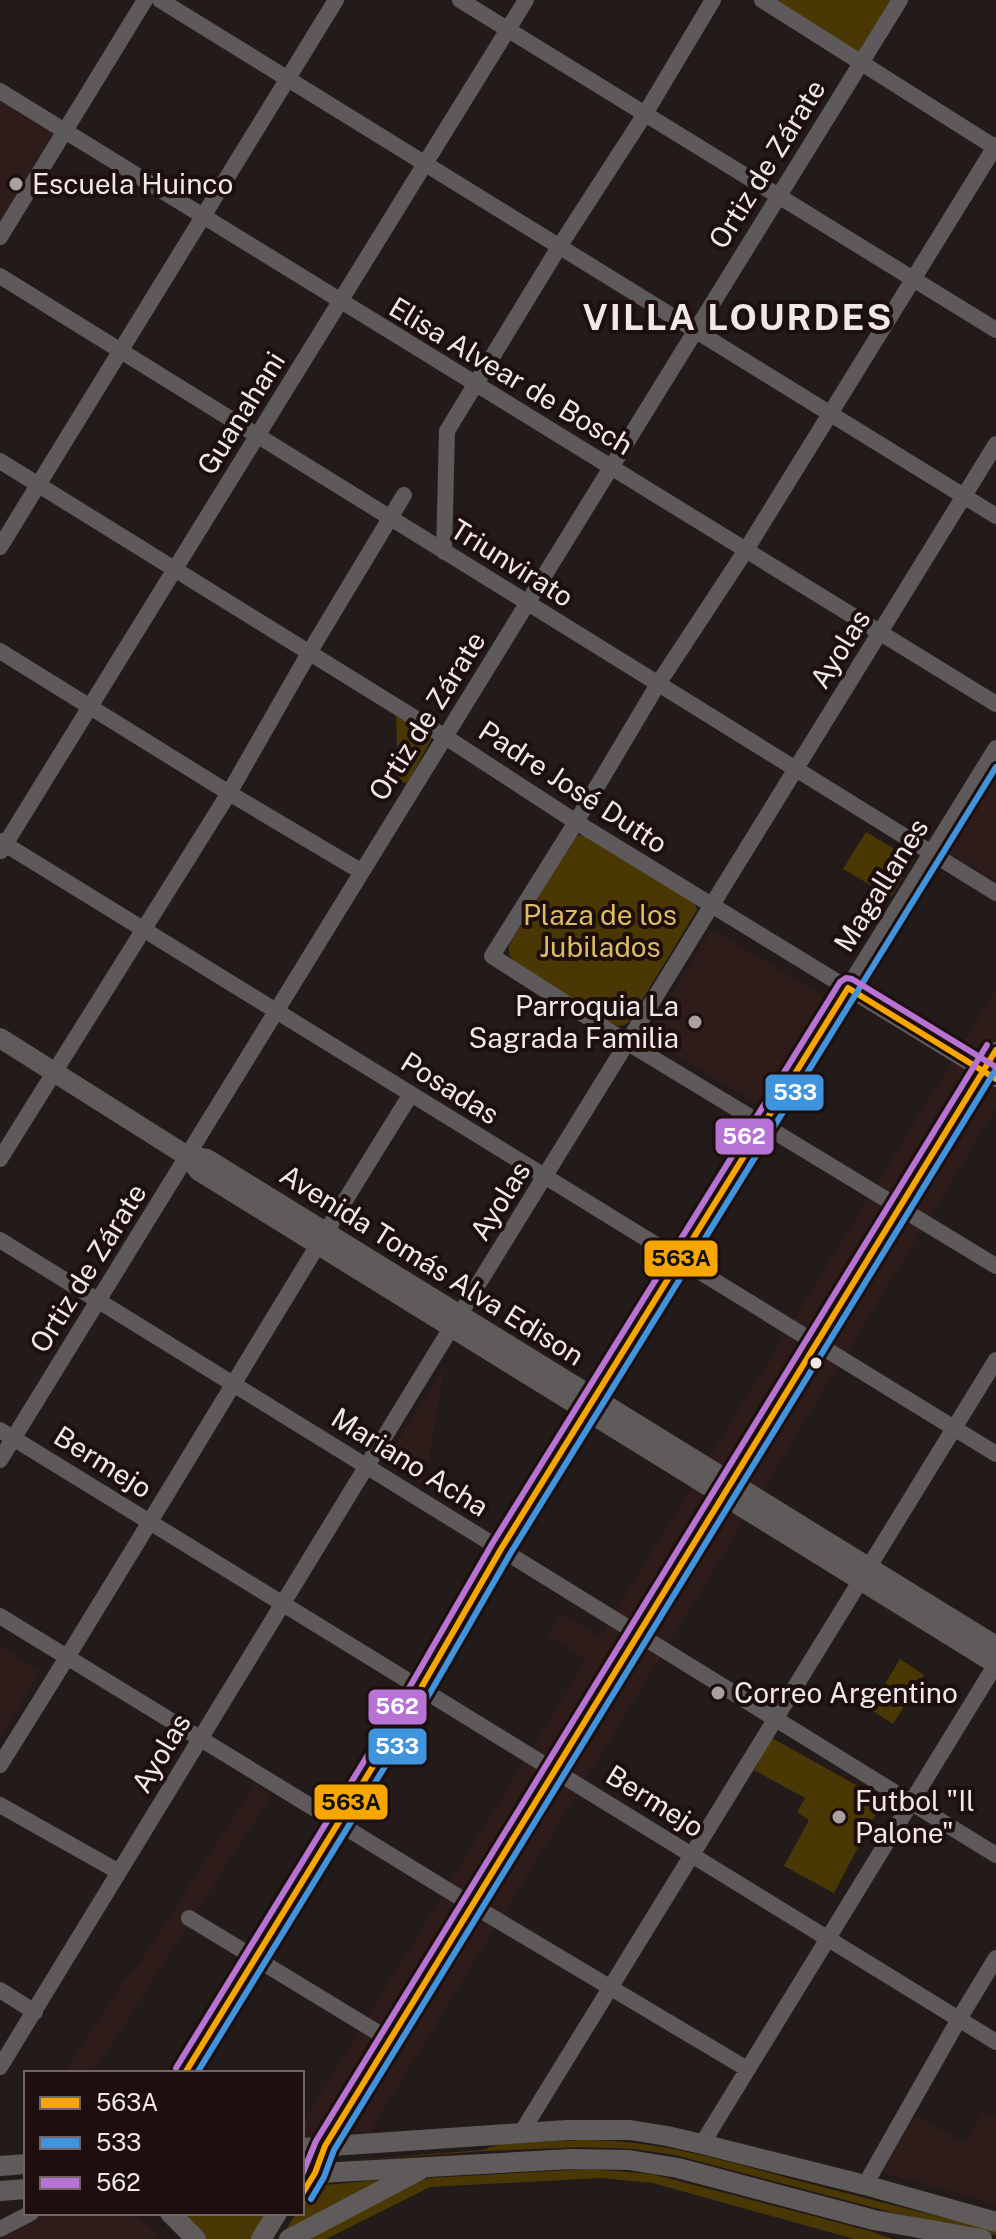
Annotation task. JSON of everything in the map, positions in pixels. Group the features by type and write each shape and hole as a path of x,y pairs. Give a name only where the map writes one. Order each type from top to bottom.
{"main road":[{"name":"Avenida Tomás Alva Edison","path":"0,1038 193,1163 207,1159 321,1238 865,1574 996,1646"},
{"name":"Avenida Tomás Alva Edison","path":"865,1574 996,1664"},
{"path":"304,2148 604,2129 657,2134 865,2185 996,2222"},
{"path":"306,2173 325,2146"},
{"path":"306,2173 571,2159 629,2160 678,2168 874,2220 982,2239"},
{"path":"0,2166 24,2164"},
{"path":"289,2239 427,2166"},
{"path":"0,2191 24,2189"},
{"path":"172,2215 196,2239"},
{"path":"261,2239 276,2215"},
{"path":"275,2239 290,2215"},
{"path":"874,2220 907,2239"}],"street":[{"path":"0,237 145,0"},
{"path":"160,0 996,516"},
{"path":"0,547 336,0"},
{"path":"460,0 996,330"},
{"name":"Guanahani","path":"2,846 526,0"},
{"path":"444,552 447,431 713,0"},
{"path":"762,0 996,147 746,550 658,684 492,956 628,1043 996,1266"},
{"name":"Ortiz de Zárate","path":"0,1460 7,1434 193,1163 277,1011 444,736 900,0"},
{"name":"Elisa Alvear de Bosch","path":"0,91 996,704"},
{"name":"Triunvirato","path":"0,276 996,893"},
{"name":"Ayolas","path":"0,2067 996,444"},
{"name":"Padre José Dutto","path":"0,461 444,736 576,822 989,1075"},
{"path":"0,1159 229,793 404,495"},
{"path":"0,651 362,872"},
{"name":"Magallanes","path":"186,2071 421,1688 501,1549 996,748"},
{"name":"Posadas","path":"2,846 143,929 996,1454"},
{"path":"325,2146 900,1206 989,1075 996,1050"},
{"path":"0,1765 411,1094"},
{"name":"Mariano Acha","path":"0,1240 996,1855"},
{"path":"521,2133 996,1360"},
{"name":"Bermejo","path":"7,1434 996,2042"},
{"path":"0,1616 747,2069"},
{"path":"702,2144 996,1664"},
{"path":"0,1805 119,1872"},
{"path":"189,1918 390,2040"},
{"path":"865,2185 996,1958"},
{"path":"0,1990 35,2012"},
{"path":"0,2229 27,2215"}],"shaded area":[{"name":"Escuela Huinco","path":"0,91 65,131 0,237"},
{"path":"996,775 996,880 948,852"},
{"path":"712,929 822,995 823,1000 762,1099 754,1103 650,1038 649,1030"},
{"path":"996,989 996,1109 370,2132 304,2135 304,2121 586,1660 548,1635 562,1613 600,1637"},
{"path":"445,1367 424,1487 395,1469 398,1464 387,1458"},
{"path":"0,1646 40,1671 0,1738"},
{"path":"255,1784 272,1795 94,2071 65,2071 125,1979 140,1962"},
{"path":"984,2112 996,2119 996,2204 881,2172 916,2115 964,2144"},
{"path":"39,2215 136,2215 158,2234 159,2239 0,2239 12,2233 10,2228"}],"green space":[{"path":"762,0 900,0 862,61"},
{"path":"396,713 432,735 407,784 398,779"},
{"path":"866,832 913,860 891,897 843,869"},
{"name":"Plaza de los Jubilados","path":"579,835 694,901 697,910 628,1023 622,1026 615,1025 514,962 509,955 509,945"},
{"path":"900,1659 924,1675 893,1724 870,1709"},
{"name":"Futbol \"Il Palone\"","path":"772,1738 883,1800 834,1893 784,1866 809,1820 797,1812 805,1798 754,1770"},
{"path":"584,2140 637,2143 712,2158 996,2230 996,2235 890,2212 675,2155 634,2149 584,2147 485,2151 331,2162 482,2150 504,2143"},
{"path":"590,2169 652,2174 892,2239 854,2239 653,2183 601,2178 430,2187 326,2239 307,2239 428,2178"},
{"path":"382,2181 288,2230 295,2215 304,2215 304,2200 313,2186"},
{"path":"183,2215 271,2215 256,2239 206,2239"}],"transit line":[{"name":"533","path":"198,2071 430,1693 510,1554 996,767"},
{"name":"562","path":"176,2068 412,1683 492,1544 840,982 846,978 852,979 996,1067"},
{"name":"563A","path":"848,988 996,1079"},
{"name":"563A","path":"186,2071 421,1688 501,1549 848,988"},
{"name":"562","path":"304,2170 316,2141 987,1045"},
{"name":"563A","path":"304,2191 315,2173 325,2146 996,1050"},
{"name":"533","path":"311,2199 324,2177 334,2150 996,1069"}],"place":[{"name":"Escuela Huinco","path":"16,184"},
{"name":"Parroquia La Sagrada Familia","path":"695,1022"},
{"name":"Correo Argentino","path":"718,1693"},
{"name":"Futbol \"Il Palone\"","path":"839,1817"}],"district":[{"name":"VILLA LOURDES","path":"738,317"}]}
